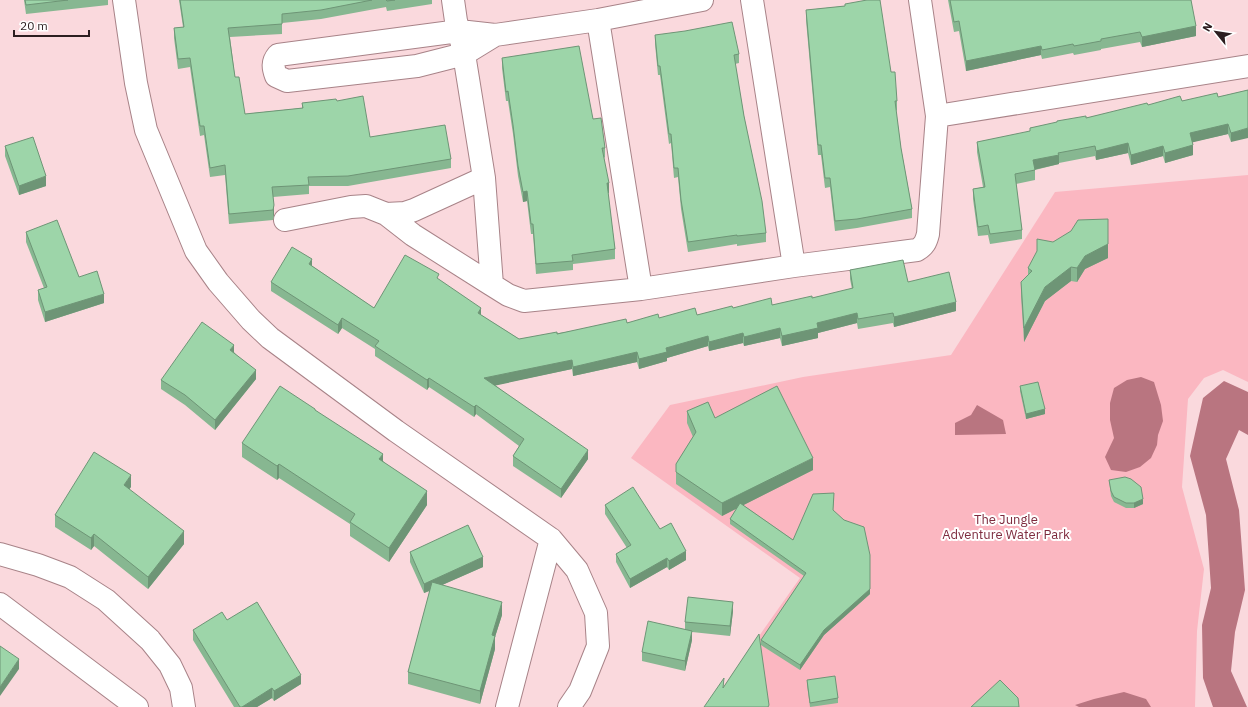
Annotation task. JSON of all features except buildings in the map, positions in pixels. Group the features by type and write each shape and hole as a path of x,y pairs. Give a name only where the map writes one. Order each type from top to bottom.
{"street":[{"path":"124,0 136,83 146,130 196,251 218,282 270,338 396,431 551,539 577,570 596,613 598,646 580,691 569,707"},
{"path":"453,0 456,21 464,54 484,178 492,285"},
{"path":"495,35 464,54 417,66 287,81 276,76 273,68 275,59 278,55 459,31 495,35 598,20 702,0"},
{"path":"752,0 794,266"},
{"path":"285,220 351,207 366,206 386,214 413,235 492,285 508,295 524,301 641,289 794,266 917,250 925,243 928,234 938,116 920,0"},
{"path":"598,20 641,289"},
{"path":"938,116 1248,66"},
{"path":"386,214 405,213 414,210 484,178"},
{"path":"507,707 551,539"},
{"path":"0,554 32,563 70,577 106,600 150,640 170,665 181,688 184,707"},
{"path":"0,604 137,707"}],"green space":[{"name":"The Jungle Adventure Water Park","path":"1248,175 1248,382 1223,370 1204,378 1188,399 1182,487 1204,569 1197,631 1195,707 709,707 800,578 631,458 670,405 803,377 951,355 1055,192"}],"shaded area":[{"path":"1141,377 1154,382 1161,405 1163,421 1158,435 1157,445 1151,458 1140,467 1126,472 1111,470 1105,457 1114,438 1110,420 1110,403 1114,388 1127,380"},
{"path":"1224,381 1248,392 1248,435 1239,430 1226,459 1239,510 1245,590 1235,632 1231,671 1247,707 1213,707 1203,678 1202,625 1211,588 1206,515 1190,456 1203,398"},
{"path":"977,405 1003,420 1006,434 955,435 955,423 971,415"},
{"path":"1124,692 1146,699 1151,707 1079,707 1075,705 1094,699"}]}
